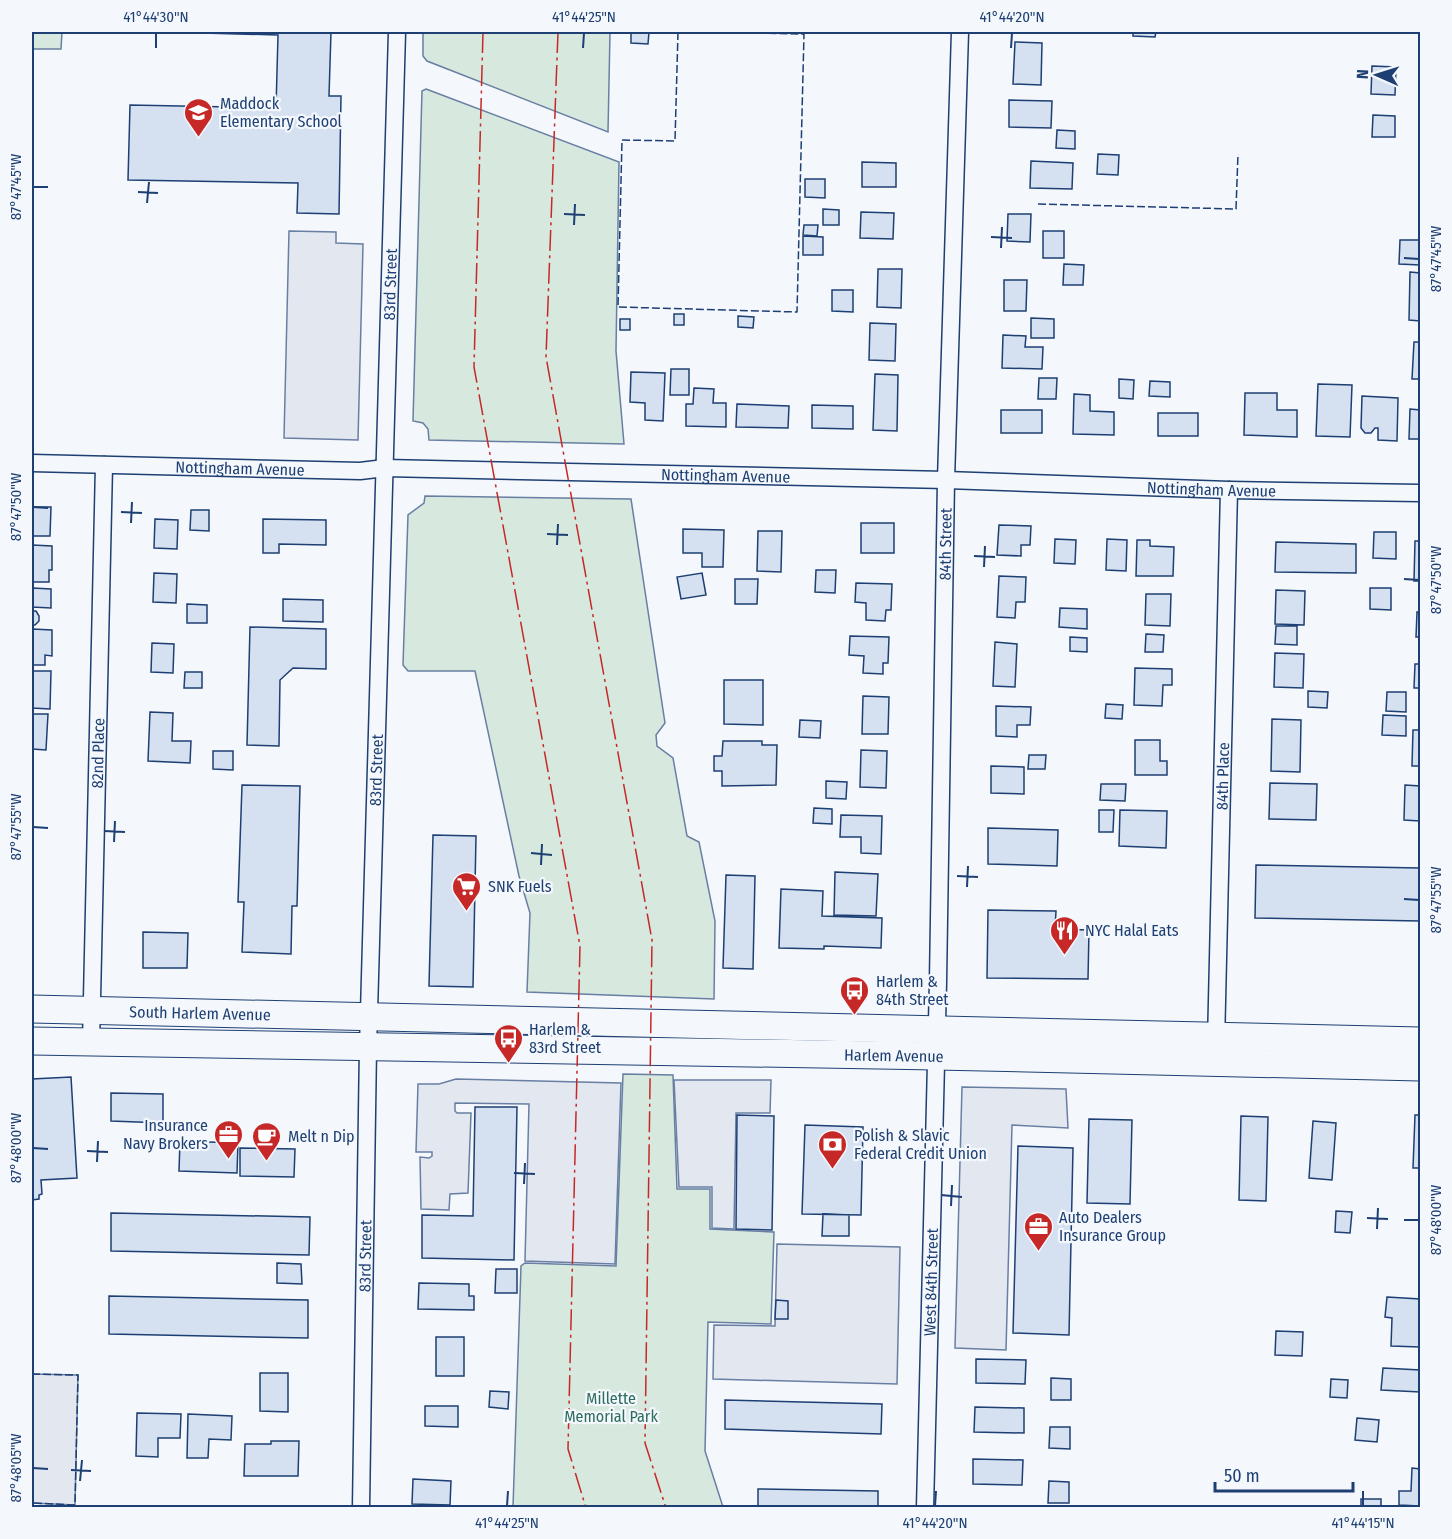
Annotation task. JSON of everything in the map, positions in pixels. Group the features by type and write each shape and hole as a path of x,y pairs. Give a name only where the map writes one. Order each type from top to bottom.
{"main road":[{"name":"South Harlem Avenue","path":"32,1009 370,1016"},
{"name":"Harlem Avenue","path":"370,1016 1420,1041"},
{"name":"South Harlem Avenue","path":"32,1041 368,1047"},
{"name":"Harlem Avenue","path":"368,1047 1420,1067"}],"street":[{"name":"83rd Street","path":"361,1508 368,1047 397,32"},
{"name":"84th Street","path":"936,1056 946,480 960,32"},
{"name":"Nottingham Avenue","path":"32,463 360,471 385,468 946,480 1229,490 1420,493"},
{"name":"82nd Place","path":"91,1043 104,465"},
{"name":"84th Place","path":"1215,1062 1229,490"},
{"name":"West 84th Street","path":"925,1508 936,1056"}],"green space":[{"path":"32,32 62,32 61,49 32,49"},
{"path":"423,32 610,32 608,132 427,61 423,56"},
{"path":"426,89 619,162 616,351 624,444 429,440 428,429 423,423 413,421 422,91"},
{"path":"425,496 631,499 665,723 656,735 657,746 673,758 687,836 699,842 715,921 714,999 527,992 530,913 519,876 475,671 408,671 403,665 408,515 424,503"},
{"name":"Millette Memorial Park","path":"623,1074 673,1075 677,1189 710,1189 710,1229 774,1232 771,1324 708,1322 705,1451 723,1507 513,1507 521,1266 525,1263 616,1266"}],"shaded area":[{"path":"289,231 336,232 336,243 363,244 358,440 284,438"},
{"path":"456,1079 621,1083 615,1264 525,1261 529,1104 455,1103 457,1113 471,1113 468,1193 450,1194 449,1210 421,1209 420,1157 429,1158 432,1152 416,1152 418,1084 439,1084"},
{"path":"674,1080 771,1080 770,1113 736,1113 734,1229 712,1228 712,1187 679,1187"},
{"path":"962,1087 1066,1089 1068,1128 1012,1125 1006,1350 955,1348"},
{"path":"777,1244 900,1247 897,1384 713,1379 714,1325 775,1326"},
{"path":"32,1374 78,1375 75,1505 32,1503"}],"building":[{"path":"166,32 331,32 329,96 341,96 339,214 297,213 298,183 128,180 130,105 276,108 278,35"},
{"path":"631,32 649,32 648,44 631,43"},
{"path":"1133,32 1156,32 1155,37 1133,36"},
{"path":"1015,42 1042,43 1041,85 1013,84"},
{"path":"1372,66 1396,67 1395,95 1371,94"},
{"path":"1009,100 1052,101 1051,128 1009,127"},
{"path":"1373,115 1395,116 1395,137 1372,137"},
{"path":"1057,130 1075,131 1075,149 1056,148"},
{"path":"1098,154 1119,155 1118,175 1097,174"},
{"path":"1031,161 1073,163 1072,189 1030,188"},
{"path":"862,162 896,163 896,187 862,187"},
{"path":"805,179 825,179 825,198 805,197"},
{"path":"823,209 839,210 839,225 823,225"},
{"path":"861,212 894,213 893,239 860,238"},
{"path":"1008,214 1031,214 1030,242 1007,241"},
{"path":"804,225 818,225 817,236 803,235"},
{"path":"1043,231 1064,231 1064,258 1043,258"},
{"path":"803,236 823,237 823,255 803,255"},
{"path":"1400,240 1420,240 1420,265 1399,264"},
{"path":"1064,264 1084,265 1083,285 1063,285"},
{"path":"878,269 902,269 901,308 877,307"},
{"path":"1410,272 1420,273 1420,321 1409,320"},
{"path":"1004,280 1027,280 1026,311 1004,311"},
{"path":"832,290 853,290 853,312 832,311"},
{"path":"674,314 684,314 684,325 674,325"},
{"path":"738,316 754,317 753,328 738,327"},
{"path":"1031,318 1054,319 1054,338 1031,338"},
{"path":"620,319 630,319 630,330 620,330"},
{"path":"870,323 896,324 895,361 869,360"},
{"path":"1003,335 1026,336 1025,347 1043,347 1042,369 1002,368"},
{"path":"1414,342 1420,342 1420,379 1412,379"},
{"path":"671,369 689,369 689,395 670,395"},
{"path":"631,372 665,373 663,421 645,420 645,403 630,402"},
{"path":"875,374 898,375 897,431 873,430"},
{"path":"1039,378 1057,378 1056,399 1038,399"},
{"path":"1119,379 1134,380 1133,399 1119,398"},
{"path":"1150,381 1170,382 1170,397 1149,396"},
{"path":"1318,384 1352,385 1350,437 1316,436"},
{"path":"694,388 714,389 713,403 726,403 726,427 686,426 686,404 693,404"},
{"path":"1245,393 1277,393 1277,410 1297,410 1297,437 1244,435"},
{"path":"1074,394 1090,395 1090,411 1114,412 1114,435 1073,434"},
{"path":"1362,396 1398,398 1397,441 1378,440 1378,428 1371,433 1365,433 1361,428"},
{"path":"737,404 789,406 788,428 736,427"},
{"path":"812,405 853,406 853,429 812,428"},
{"path":"1410,409 1420,410 1420,439 1409,439"},
{"path":"1001,410 1042,410 1042,433 1001,433"},
{"path":"1158,413 1198,413 1198,436 1158,436"},
{"path":"32,507 51,507 50,536 32,536"},
{"path":"191,510 209,510 209,531 190,530"},
{"path":"155,519 178,520 177,549 154,548"},
{"path":"263,519 326,520 326,545 279,544 279,553 263,553"},
{"path":"861,523 894,523 894,553 861,553"},
{"path":"999,525 1031,526 1030,545 1021,545 1021,556 997,555"},
{"path":"683,529 724,530 723,567 702,567 702,553 683,553"},
{"path":"758,531 782,531 781,572 757,571"},
{"path":"1374,532 1396,532 1396,559 1373,558"},
{"path":"1055,539 1076,540 1075,564 1054,563"},
{"path":"1107,539 1127,540 1126,571 1106,570"},
{"path":"1137,540 1150,540 1150,546 1174,547 1173,576 1136,576"},
{"path":"1415,541 1420,541 1420,581 1414,581"},
{"path":"1276,542 1356,544 1356,573 1275,572"},
{"path":"32,545 52,546 52,570 49,570 49,582 32,582"},
{"path":"816,570 836,570 835,593 815,592"},
{"path":"154,573 177,574 176,603 153,602"},
{"path":"702,573 706,595 681,599 677,577"},
{"path":"999,576 1026,577 1025,602 1016,602 1015,618 997,617"},
{"path":"735,579 758,579 757,604 735,604"},
{"path":"856,583 892,584 891,610 886,610 885,621 866,620 866,603 855,602"},
{"path":"32,588 51,589 51,608 32,607"},
{"path":"1370,588 1391,588 1391,610 1370,609"},
{"path":"1276,590 1305,591 1304,625 1275,624"},
{"path":"1146,594 1171,594 1170,626 1145,625"},
{"path":"283,599 323,600 323,622 283,621"},
{"path":"187,604 207,605 207,623 187,623"},
{"path":"1060,608 1087,609 1087,629 1059,627"},
{"path":"32,611 36,611 39,616 39,621 35,625 32,625"},
{"path":"1417,612 1420,613 1420,637 1416,637"},
{"path":"1276,626 1297,626 1297,645 1275,644"},
{"path":"250,627 326,629 326,669 293,668 280,680 279,746 247,745"},
{"path":"32,629 52,630 52,656 45,655 45,665 32,665"},
{"path":"1146,634 1164,635 1163,652 1145,652"},
{"path":"850,636 889,637 888,663 883,663 883,674 863,673 864,656 849,655"},
{"path":"1070,637 1087,638 1087,652 1070,651"},
{"path":"995,642 1017,644 1015,687 993,686"},
{"path":"152,643 174,644 173,673 151,672"},
{"path":"1275,653 1304,654 1303,688 1274,687"},
{"path":"1415,664 1420,664 1420,688 1414,688"},
{"path":"1135,668 1172,669 1172,685 1163,685 1162,706 1134,705"},
{"path":"32,671 51,671 50,709 32,708"},
{"path":"185,672 202,672 202,688 184,688"},
{"path":"724,680 763,680 763,725 724,724"},
{"path":"1308,691 1328,692 1327,708 1308,707"},
{"path":"1387,692 1406,692 1406,712 1386,711"},
{"path":"863,696 889,697 888,734 862,734"},
{"path":"1106,704 1123,705 1122,719 1105,718"},
{"path":"996,706 1031,707 1030,725 1017,725 1017,737 996,736"},
{"path":"150,712 173,713 172,741 191,741 190,763 148,761"},
{"path":"32,714 48,714 46,750 32,749"},
{"path":"1383,715 1406,716 1406,736 1382,735"},
{"path":"1272,719 1301,720 1300,772 1271,771"},
{"path":"800,720 821,721 820,738 799,737"},
{"path":"1413,730 1420,730 1420,766 1412,766"},
{"path":"1135,740 1160,740 1160,761 1167,761 1167,775 1135,775"},
{"path":"723,741 762,741 762,745 777,745 776,785 722,786 722,771 714,771 714,756 722,756"},
{"path":"861,750 887,751 886,788 860,787"},
{"path":"213,751 233,751 233,770 213,769"},
{"path":"1029,755 1046,755 1045,769 1028,769"},
{"path":"991,766 1024,767 1024,794 991,793"},
{"path":"826,781 847,782 846,799 826,798"},
{"path":"1270,783 1317,784 1316,820 1269,819"},
{"path":"1101,784 1126,784 1125,801 1100,800"},
{"path":"242,785 300,786 297,906 292,906 291,954 242,952 244,902 238,902"},
{"path":"1405,785 1420,786 1420,821 1404,820"},
{"path":"814,808 832,809 832,824 813,823"},
{"path":"1099,810 1114,810 1113,832 1099,832"},
{"path":"1120,810 1167,811 1166,848 1119,846"},
{"path":"841,815 882,816 881,854 861,853 861,837 840,837"},
{"path":"988,828 1058,830 1057,866 988,864"},
{"name":"SNK Fuels","path":"433,835 476,836 473,987 429,986"},
{"path":"1256,865 1420,868 1420,921 1255,918"},
{"path":"835,872 878,874 876,916 834,915"},
{"path":"726,875 755,876 753,969 723,968"},
{"path":"781,889 823,891 822,916 882,918 881,948 824,946 824,949 779,948"},
{"path":"988,910 1056,911 1055,929 1089,930 1088,979 987,978"},
{"path":"143,932 188,933 187,968 143,968"},
{"path":"71,1077 77,1178 41,1180 42,1194 39,1195 39,1199 32,1200 32,1079"},
{"path":"111,1093 163,1094 163,1123 111,1121"},
{"path":"475,1107 517,1107 514,1260 422,1258 422,1215 473,1216"},
{"path":"737,1115 774,1116 772,1230 736,1229"},
{"path":"1415,1115 1420,1115 1420,1168 1413,1168"},
{"path":"1241,1116 1268,1117 1266,1201 1239,1200"},
{"path":"1089,1119 1132,1120 1130,1204 1087,1203"},
{"path":"1313,1121 1336,1123 1332,1180 1309,1178"},
{"name":"Polish & Slavic Federal Credit Union","path":"805,1125 863,1127 861,1215 802,1214"},
{"path":"180,1141 238,1143 237,1173 179,1171"},
{"path":"1018,1146 1073,1148 1069,1335 1013,1333"},
{"name":"Melt n Dip","path":"240,1148 295,1149 294,1177 240,1176"},
{"path":"1336,1211 1352,1212 1350,1233 1335,1232"},
{"path":"111,1213 310,1217 309,1255 111,1251"},
{"path":"823,1214 849,1215 849,1236 822,1236"},
{"path":"277,1263 301,1264 302,1284 277,1283"},
{"path":"496,1269 517,1269 517,1293 495,1293"},
{"path":"419,1283 469,1284 469,1296 474,1296 474,1310 418,1309"},
{"path":"109,1296 308,1300 308,1338 109,1334"},
{"path":"1387,1297 1420,1299 1420,1347 1391,1346 1392,1318 1385,1317"},
{"path":"776,1300 788,1301 788,1319 775,1319"},
{"path":"1276,1331 1303,1332 1302,1356 1275,1355"},
{"path":"436,1337 464,1337 464,1376 436,1376"},
{"path":"976,1359 1026,1360 1025,1384 976,1383"},
{"path":"1383,1368 1420,1370 1420,1392 1381,1390"},
{"path":"260,1373 288,1373 288,1412 260,1411"},
{"path":"1051,1378 1071,1379 1071,1400 1051,1400"},
{"path":"1331,1379 1348,1380 1347,1398 1330,1397"},
{"path":"490,1391 509,1392 508,1409 489,1407"},
{"path":"725,1400 882,1404 881,1434 725,1429"},
{"path":"425,1406 458,1406 458,1427 425,1426"},
{"path":"975,1407 1024,1408 1024,1433 974,1432"},
{"path":"137,1413 181,1414 180,1438 158,1438 158,1457 136,1456"},
{"path":"188,1414 232,1416 231,1440 209,1439 208,1458 187,1458"},
{"path":"1357,1418 1379,1420 1377,1442 1355,1440"},
{"path":"1050,1427 1070,1427 1070,1449 1049,1448"},
{"path":"271,1441 299,1441 298,1476 244,1476 245,1444 271,1444"},
{"path":"973,1459 1023,1460 1022,1485 973,1484"},
{"path":"1412,1468 1420,1469 1420,1506 1399,1505 1399,1491 1411,1491"},
{"path":"413,1479 451,1481 450,1505 412,1504"},
{"path":"1049,1481 1069,1482 1069,1503 1048,1503"},
{"path":"758,1489 878,1491 878,1508 758,1508"},
{"path":"1361,1499 1381,1499 1381,1508 1361,1508"}],"fence":[{"path":"678,32 675,141 622,140 618,307 797,312 804,34 696,32"},
{"path":"1038,204 1236,209 1238,154"},
{"path":"32,1374 78,1375 75,1505 32,1503"}],"power":[{"path":"483,32 474,367 580,946 568,1449 586,1508"},
{"path":"558,32 546,357 652,940 645,1443 666,1508"}],"place":[{"name":"Maddock Elementary School","path":"199,138"},
{"name":"SNK Fuels","path":"467,912"},
{"name":"NYC Halal Eats","path":"1064,956"},
{"name":"Harlem & 84th Street","path":"855,1016"},
{"name":"Harlem & 83rd Street","path":"508,1064"},
{"name":"Insurance Navy Brokers","path":"229,1160"},
{"name":"Melt n Dip","path":"267,1162"},
{"name":"Polish & Slavic Federal Credit Union","path":"833,1170"},
{"name":"Auto Dealers Insurance Group","path":"1038,1252"}]}
